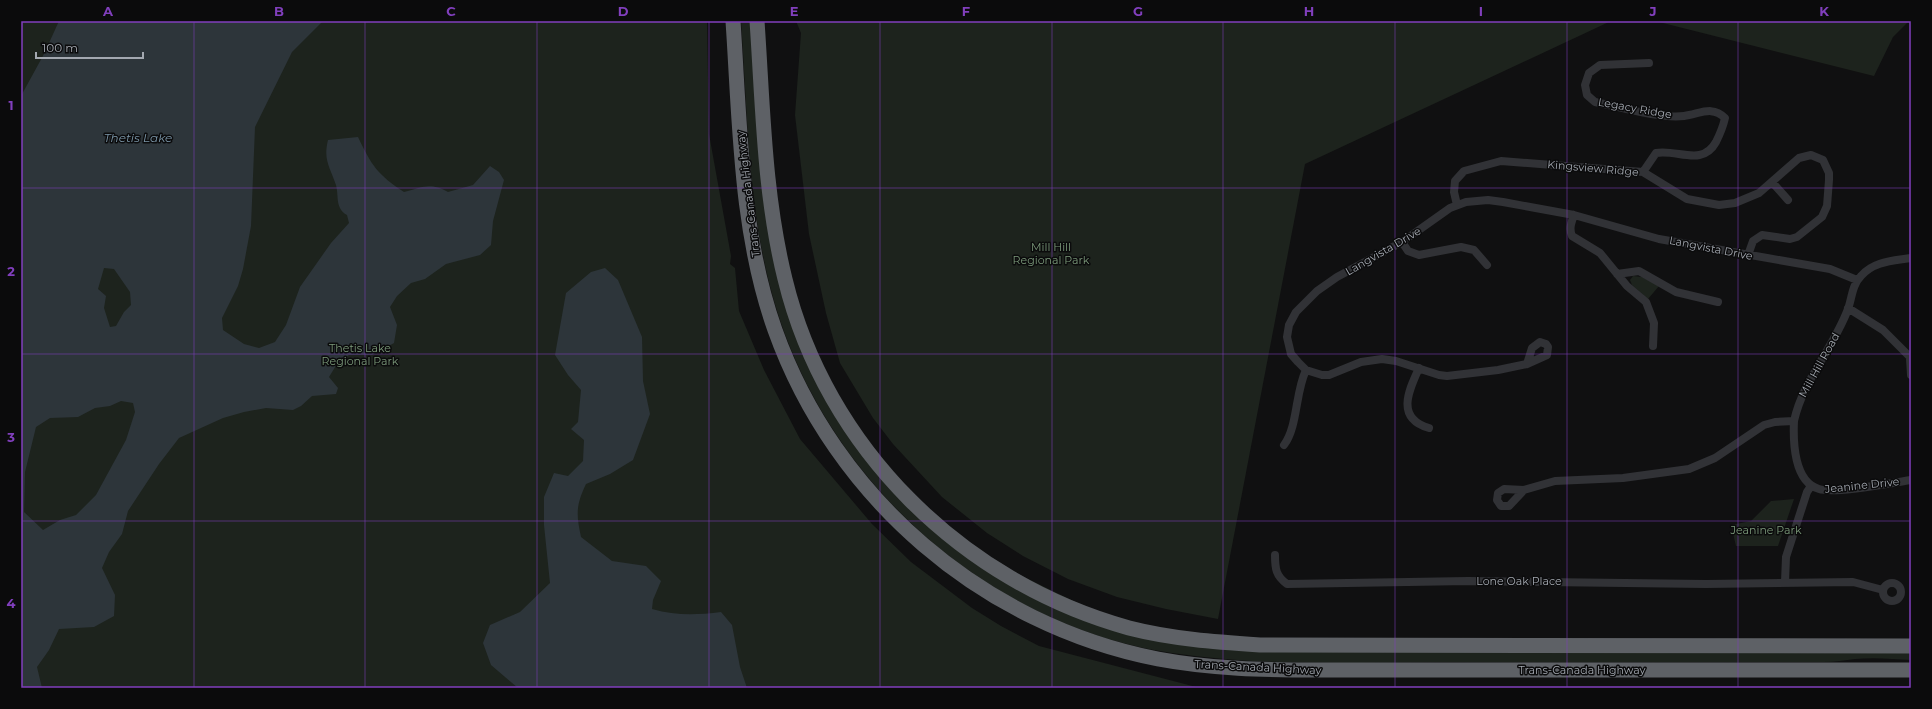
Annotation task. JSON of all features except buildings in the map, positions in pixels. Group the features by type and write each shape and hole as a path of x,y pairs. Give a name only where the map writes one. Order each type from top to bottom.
{"highway":[{"name":"Trans-Canada Highway","path":"733,21 743,168 755,255 766,301 789,364 821,426 860,481 912,536 970,581 1029,616 1092,642 1158,659 1195,665 1276,670 1911,670"},
{"name":"Trans-Canada Highway","path":"757,21 768,173 778,249 793,308 819,372 838,408 857,438 898,488 934,524 965,548 1011,579 1068,607 1097,618 1137,630 1203,641 1268,645 1911,646"},
{"path":"1749,670 1808,677 1911,680"}],"street":[{"name":"Legacy Ridge","path":"1643,172 1656,154 1665,152 1692,156 1703,155 1712,148 1723,128 1724,118 1719,112 1709,110 1684,116 1661,115 1595,102 1587,95 1585,84 1589,73 1600,65 1649,63"},
{"name":"Kingsview Ridge","path":"1457,204 1454,192 1455,181 1464,171 1501,161 1643,172 1687,198 1719,205 1735,204 1750,198 1772,182 1799,158 1805,156 1816,157 1823,160 1829,173 1828,198 1825,212 1804,233 1797,237 1782,238 1762,235 1750,246 1748,255"},
{"path":"1772,182 1788,200"},
{"name":"Langvista Drive","path":"1306,370 1298,362 1288,346 1288,332 1296,312 1327,283 1402,242 1440,214 1457,204 1466,202 1488,200 1574,216 1660,238 1830,270 1857,280"},
{"path":"1574,216 1570,226 1572,236 1600,254 1627,286 1646,302 1654,323 1653,346"},
{"path":"1402,242 1408,252 1419,255 1461,247 1474,250 1487,265"},
{"path":"1857,280 1874,265 1882,262 1911,258"},
{"path":"1616,274 1639,271 1676,292 1718,302"},
{"name":"Mill Hill Road","path":"1794,421 1804,390 1831,347 1848,308 1857,280"},
{"path":"1848,308 1884,330 1911,358 1911,375"},
{"path":"1284,445 1290,437 1299,390 1306,370 1322,375 1329,375 1352,364 1382,360 1396,360 1439,375 1454,376 1527,364"},
{"path":"1419,368 1408,393 1408,409 1416,422 1429,428"},
{"path":"1524,490 1555,480 1623,478 1690,469 1715,458 1764,425 1774,422 1794,421"},
{"name":"Jeanine Drive","path":"1794,421 1793,435 1800,470 1811,486 1819,490 1836,490 1911,480"},
{"path":"1785,582 1786,557 1790,540 1807,492 1811,486"},
{"name":"Lone Oak Place","path":"1275,555 1275,567 1278,578 1287,584 1468,581 1706,584 1853,582 1883,590"}],"green space":[{"name":"Thetis Lake Regional Park","path":"21,21 707,21 709,134 731,256 730,264 735,268 739,311 764,370 800,439 872,524 911,562 972,608 1001,626 1039,646 1200,688 21,688"},
{"path":"741,21 751,21 760,146 813,375 942,537 1149,638 1911,652 1911,660 1869,658 1824,662 1276,662 1172,653 1106,638 1043,614 984,581 930,540 882,493 840,440 806,382 780,320 769,284 761,247 751,172"},
{"name":"Mill Hill Regional Park","path":"796,21 1611,21 1305,164 1218,619 1166,609 1117,597 1068,579 1023,556 987,533 942,497 893,444 873,418 840,363 826,313 809,234 795,115 801,33"},
{"path":"1655,21 1909,21 1893,37 1874,76"},
{"path":"1633,276 1642,277 1659,286 1648,299 1632,285 1630,280"},
{"name":"Jeanine Park","path":"1794,499 1778,546 1736,546 1731,525 1751,521 1771,501"}],"water":[{"name":"Thetis Lake","path":"59,21 323,21 292,52 255,127 251,226 243,269 238,286 222,318 223,330 244,344 259,348 275,342 286,325 300,287 331,243 349,223 347,215 339,206 336,185 328,163 326,153 328,140 358,137 376,169 387,180 404,192 431,186 448,192 473,185 490,166 499,172 504,180 493,221 491,245 480,255 446,264 425,279 411,283 397,296 390,307 397,325 394,343 372,355 349,355 337,364 329,377 338,388 336,394 312,396 301,406 293,410 266,408 244,412 223,418 179,438 159,464 128,511 122,534 109,552 102,568 115,595 114,616 94,627 59,629 49,650 37,667 42,688 21,688 21,96 44,54","holes":["104,268 114,269 130,292 131,305 124,312 116,326 110,327 104,308 106,296 98,289","121,401 133,403 135,412 126,440 96,495 76,515 60,520 43,530 24,512 25,472 36,427 50,418 78,417 95,408 110,406"]},
{"path":"605,268 618,280 642,337 643,381 650,414 633,460 610,474 586,484 580,498 578,510 578,522 581,537 612,561 646,566 661,581 653,600 652,609 670,613 686,614 721,612 732,625 740,667 747,688 518,688 491,665 483,643 490,625 520,612 550,583 544,525 544,497 554,473 568,476 583,461 584,440 571,429 578,422 581,390 568,375 555,355 566,293 591,272"}]}
